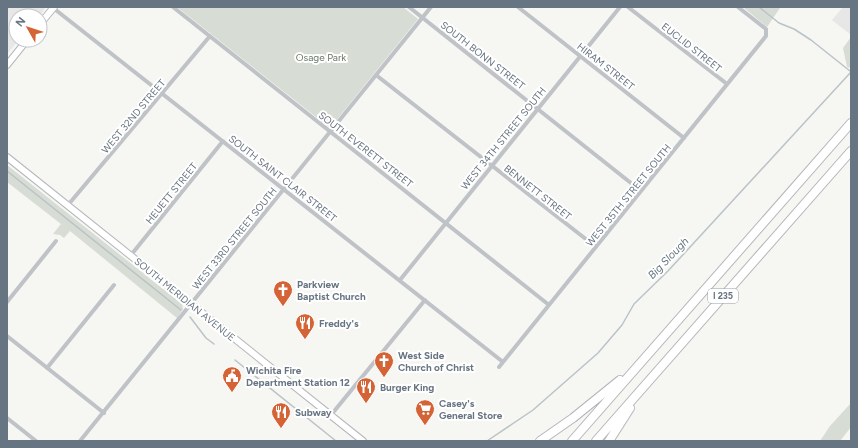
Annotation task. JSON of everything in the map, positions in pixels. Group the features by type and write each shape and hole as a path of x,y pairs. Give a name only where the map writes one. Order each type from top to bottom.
{"highway":[{"name":"I 235","path":"572,441 851,123"},
{"name":"I 235","path":"596,441 851,151"},
{"path":"540,441 601,396 647,355"},
{"path":"609,441 649,381"}],"main road":[{"path":"7,65 21,48"},
{"name":"SOUTH MERIDIAN AVENUE","path":"7,157 363,441"}],"street":[{"name":"SOUTH SAINT CLAIR STREET","path":"53,7 503,362"},
{"name":"SOUTH EVERETT STREET","path":"173,7 549,305"},
{"name":"SOUTH BONN STREET","path":"409,7 641,191"},
{"name":"WEST 33RD STREET SOUTH","path":"80,441 431,7"},
{"name":"HIRAM STREET","path":"518,7 684,138"},
{"name":"WEST 34TH STREET SOUTH","path":"400,280 620,7"},
{"name":"EUCLID STREET","path":"628,7 727,84"},
{"name":"WEST 35TH STREET SOUTH","path":"500,367 764,39 767,32 766,29 738,7"},
{"name":"WEST 32ND STREET","path":"68,205 210,36"},
{"name":"BENNETT STREET","path":"376,75 596,248"},
{"name":"HEUETT STREET","path":"131,255 224,141"},
{"path":"7,302 56,241"},
{"path":"47,368 114,285"},
{"path":"331,415 425,300"},
{"path":"7,336 104,413"},
{"path":"7,418 36,441"}],"shaded area":[{"path":"7,7 45,8 8,8 8,48 12,48 7,54"},
{"path":"843,7 851,8 851,35 832,20"}],"green space":[{"name":"Osage Park","path":"177,7 403,7 418,19 330,128"},
{"path":"743,7 779,7 780,8 767,27"},
{"path":"851,37 851,68 847,67 843,48"},
{"path":"7,165 182,304 183,309 177,318 70,231 64,238 60,235 53,234 61,224 7,182"},
{"path":"851,403 851,427 840,441 820,441 830,426"}],"waterway":[{"path":"759,7 779,23 794,29 811,40 850,71"},
{"name":"Big Slough","path":"487,441 533,410 598,353 622,325 634,304 668,271 851,72"},
{"path":"7,171 181,310"},
{"path":"190,317 206,338 214,344"},
{"path":"235,360 336,441"}],"place":[{"name":"Parkview Baptist Church","path":"283,307"},
{"name":"Freddy's","path":"305,340"},
{"name":"West Side Church of Christ","path":"384,378"},
{"name":"Wichita Fire Department Station 12","path":"232,393"},
{"name":"Burger King","path":"366,404"},
{"name":"Casey's General Store","path":"425,426"},
{"name":"Subway","path":"281,429"}]}
